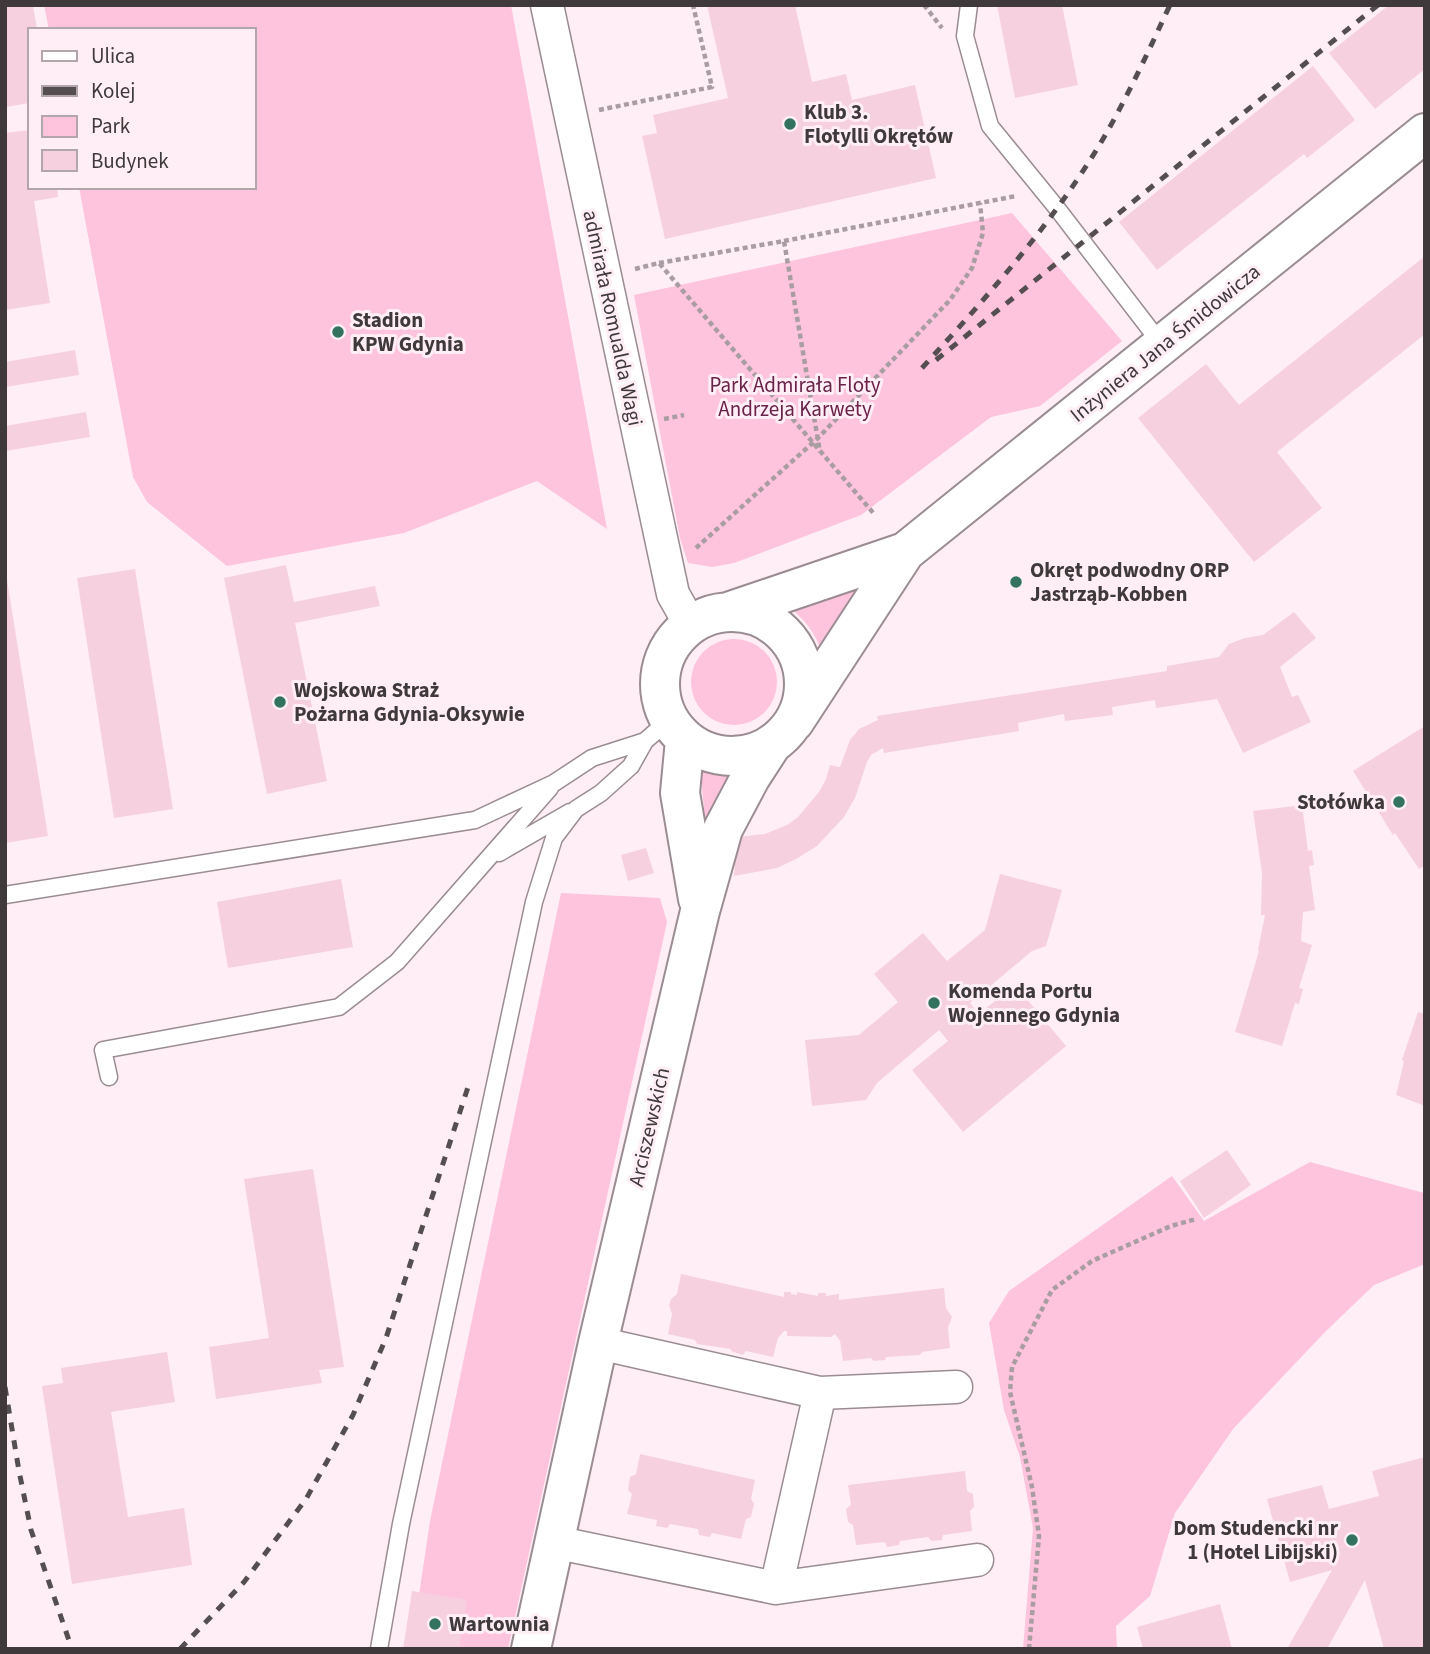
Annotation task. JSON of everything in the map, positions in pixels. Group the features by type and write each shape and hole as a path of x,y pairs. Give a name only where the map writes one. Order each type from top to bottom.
{"street":[{"name":"admirała Romualda Wagi","path":"547,5 673,594 691,626"},
{"name":"Inżyniera Jana Śmidowicza","path":"783,733 905,552 1425,133"},
{"name":"Inżyniera Jana Śmidowicza","path":"726,612 905,552"},
{"path":"726,612 765,620 781,631 794,646 802,664 804,684 802,703 783,733 756,752 729,756 703,750 666,734 660,691 662,669 670,648 691,626 707,617 726,612"},
{"name":"Arciszewskich","path":"531,1649 598,1343 700,911 723,829 750,778 783,733"},
{"name":"Arciszewskich","path":"666,734 680,793 700,911"},
{"path":"598,1343 820,1393 956,1387"},
{"path":"776,1588 820,1393"},
{"path":"554,1542 776,1588 977,1560"}],"lane":[{"path":"969,5 965,36 990,126 1162,345"},
{"path":"5,895 475,820 554,783 592,758 666,734"},
{"path":"486,860 601,793 666,734"},
{"path":"109,1077 103,1051 339,1007 397,962 554,783"},
{"path":"379,1649 401,1524 534,902 554,838 576,809"}],"path":[{"path":"571,116 712,87 693,5"},
{"path":"924,5 945,31"},
{"path":"604,276 659,263 1043,191"},
{"path":"667,566 694,550 818,438 950,300 972,268 983,233 980,203"},
{"path":"783,241 820,453"},
{"path":"659,263 875,515"},
{"path":"1029,1649 1039,1536 1032,1487 1010,1392 1012,1367 1052,1290 1092,1261 1171,1226 1196,1219"}],"green space":[{"name":"Stadion KPW Gdynia","path":"44,5 511,5 607,529 537,481 404,533 227,566 147,502 133,477 79,189 256,189 256,28 49,28"},
{"name":"Park Admirała Floty Andrzeja Karwety","path":"1012,213 1122,341 1040,406 991,417 861,515 734,563 712,567 688,563 680,538 634,295"},
{"path":"877,568 822,654 809,627 786,605"},
{"path":"734,639 758,646 770,658 777,682 770,706 758,718 734,725 710,718 698,706 691,682 698,658 710,646"},
{"path":"700,766 734,772 706,831"},
{"path":"561,893 660,898 667,922 508,1649 411,1649 430,1521"},
{"path":"1310,1162 1424,1193 1425,1264 1374,1285 1325,1332 1233,1429 1175,1513 1150,1596 1116,1626 1117,1649 1023,1649 1033,1528 1020,1457 1004,1410 989,1323 1009,1291 1172,1176 1204,1221"}],"building":[{"path":"5,5 33,5 37,28 28,28 28,103 5,107"},
{"name":"Klub 3. Flotylli Okrętów","path":"707,5 795,5 812,82 846,74 852,100 915,85 936,178 665,239 642,136 657,133 653,115 728,98"},
{"path":"997,5 1062,5 1078,85 1015,98"},
{"path":"1389,5 1425,5 1425,69 1375,109 1329,53"},
{"path":"1313,66 1355,120 1307,158 1304,154 1157,270 1119,222"},
{"path":"28,130 28,189 57,189 58,197 34,201 50,303 5,310 5,133"},
{"path":"1425,256 1425,334 1277,452 1322,508 1254,562 1138,418 1206,364 1239,405"},
{"path":"75,350 79,375 5,387 5,362"},
{"path":"86,412 90,437 5,451 5,426"},
{"name":"Wojskowa Straż Pożarna Gdynia-Oksywie","path":"286,565 294,602 375,586 380,606 295,623 327,781 267,794 224,578"},
{"path":"5,567 48,836 5,843"},
{"path":"135,569 173,809 114,818 77,578"},
{"path":"1294,612 1316,638 1280,667 1292,697 1298,695 1311,722 1243,753 1217,699 1156,708 1155,700 1112,707 1113,715 1065,721 1064,714 1018,723 1019,731 884,753 883,748 871,755 867,762 855,798 844,817 817,846 777,868 734,876 737,837 765,834 798,817 819,792 830,765 840,767 850,740 859,729 878,720 877,716 1167,671 1167,666 1219,657 1229,644 1263,635"},
{"name":"Stołówka","path":"1425,726 1425,865 1419,869 1395,833 1393,835 1353,771"},
{"path":"1302,805 1308,851 1312,850 1314,865 1309,866 1315,910 1303,912 1301,941 1312,945 1299,988 1303,989 1299,1004 1295,1003 1282,1046 1235,1032 1259,951 1265,915 1261,915 1262,873 1253,811"},
{"path":"646,848 654,873 628,881 621,855"},
{"name":"Komenda Portu Wojennego Gdynia","path":"1000,874 1062,890 1046,946 1032,951 970,1003 979,1014 1015,985 1066,1046 963,1132 912,1070 948,1041 939,1030 877,1083 866,1100 812,1106 805,1040 859,1035 898,1002 874,974 923,933 947,961 985,930"},
{"path":"341,879 353,947 228,968 217,902"},
{"path":"1418,1012 1425,1014 1425,1106 1396,1095 1404,1061 1402,1060"},
{"path":"1227,1150 1251,1185 1204,1218 1180,1181"},
{"path":"313,1169 344,1367 319,1370 322,1383 216,1399 209,1347 269,1338 244,1179"},
{"path":"681,1274 784,1297 784,1292 818,1296 818,1293 826,1293 826,1296 839,1294 839,1300 944,1288 946,1308 952,1317 948,1328 950,1348 922,1352 920,1355 886,1357 885,1360 874,1361 871,1358 843,1361 840,1341 835,1334 831,1337 787,1336 787,1331 784,1331 778,1338 773,1357 746,1351 743,1355 731,1349 697,1344 695,1340 668,1334 672,1314 669,1305 677,1294"},
{"path":"167,1352 175,1402 111,1412 128,1517 184,1508 192,1565 72,1584 42,1386 63,1383 61,1368"},
{"path":"640,1454 755,1480 751,1517 746,1519 741,1539 712,1533 710,1537 699,1535 698,1529 670,1524 667,1528 656,1526 657,1520 627,1514 632,1494 628,1490 630,1477 636,1474"},
{"name":"Dom Studencki nr 1 (Hotel Libijski)","path":"1425,1457 1425,1649 1384,1649 1365,1580 1327,1649 1287,1649 1332,1570 1290,1582 1267,1499 1322,1485 1329,1509 1379,1496 1372,1471"},
{"path":"965,1471 967,1491 973,1494 974,1507 970,1511 972,1531 943,1535 942,1540 931,1541 928,1537 900,1541 899,1545 887,1547 885,1542 856,1545 853,1525 848,1522 846,1509 851,1505 848,1485"},
{"name":"Wartownia","path":"412,1591 467,1600 459,1649 403,1649"},
{"path":"1220,1604 1232,1649 1143,1649 1137,1627"}],"railway":[{"path":"922,368 1019,258 1084,170 1121,106 1170,5"},
{"path":"936,360 1378,5"},
{"path":"180,1649 244,1582 306,1499 353,1415 386,1338 470,1081"},
{"path":"5,1387 31,1530 72,1649"}],"place":[{"name":"Klub 3. Flotylli Okrętów","path":"790,124"},
{"name":"Stadion KPW Gdynia","path":"338,332"},
{"name":"Okręt podwodny ORP Jastrząb-Kobben","path":"1016,582"},
{"name":"Wojskowa Straż Pożarna Gdynia-Oksywie","path":"280,702"},
{"name":"Stołówka","path":"1399,802"},
{"name":"Komenda Portu Wojennego Gdynia","path":"934,1003"},
{"name":"Dom Studencki nr 1 (Hotel Libijski)","path":"1352,1540"},
{"name":"Wartownia","path":"435,1624"}]}
